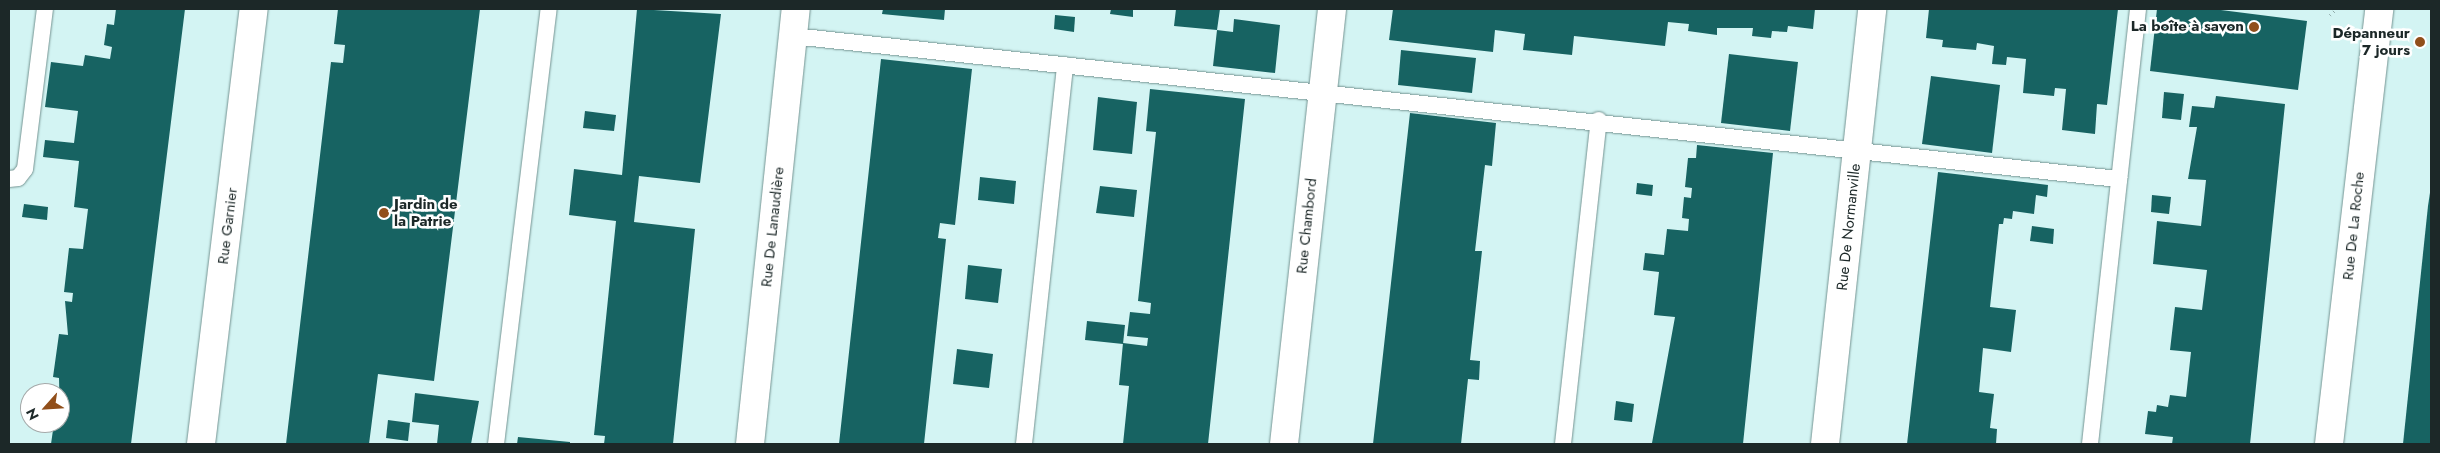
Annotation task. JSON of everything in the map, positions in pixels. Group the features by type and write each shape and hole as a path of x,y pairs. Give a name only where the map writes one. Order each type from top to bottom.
{"street":[{"name":"Rue Garnier","path":"201,444 254,9"},
{"name":"Rue De Lanaudière","path":"750,444 796,9"},
{"name":"Rue Chambord","path":"1284,444 1321,92 1332,9"},
{"name":"Rue De Normanville","path":"1825,444 1872,9"},
{"name":"Rue De La Roche","path":"2330,444 2378,9"}],"lane":[{"path":"9,178 18,178 25,169 46,9"},
{"path":"496,444 548,9"},
{"path":"2090,444 2138,9"},
{"path":"793,36 1599,120 2119,179"},
{"path":"1024,444 1065,65"},
{"path":"1563,444 1599,120"}],"path":[{"path":"2330,15 2335,10"}],"building":[{"path":"116,9 185,9 131,444 51,444 53,433 70,433 70,383 59,383 59,378 53,377 59,334 68,335 65,301 72,302 73,293 64,292 69,248 83,249 88,209 74,207 79,161 43,157 45,140 74,143 78,111 45,107 51,62 83,66 85,55 110,59 112,47 104,45 107,24 114,25"},
{"name":"Jardin de la Patrie","path":"338,9 480,9 434,381 378,374 369,444 286,444 331,62 343,63 345,45 334,44"},
{"path":"637,9 721,14 700,183 639,176 634,222 695,229 673,444 604,444 605,436 594,435 616,221 569,215 574,169 622,175"},
{"path":"883,9 945,9 944,20 882,14"},
{"path":"1111,9 1133,9 1133,17 1110,14"},
{"path":"1176,9 1220,9 1217,30 1174,26"},
{"path":"1393,9 1815,9 1813,29 1788,26 1787,32 1772,31 1771,38 1752,36 1753,28 1717,28 1717,35 1688,31 1689,24 1668,22 1665,46 1574,36 1572,55 1523,50 1525,34 1495,30 1493,52 1389,40"},
{"path":"1929,9 2118,9 2107,105 2097,104 2095,134 2062,130 2066,89 2055,88 2054,96 2023,93 2026,59 2007,57 2006,65 1992,64 1994,46 1977,43 1976,50 1942,47 1943,40 1926,38"},
{"path":"2157,9 2213,9 2307,21 2298,90 2150,71"},
{"path":"1055,15 1075,17 1074,32 1054,29"},
{"path":"1234,19 1280,25 1275,73 1213,66 1217,30 1233,32"},
{"path":"1401,50 1476,58 1472,93 1398,85"},
{"path":"1729,54 1798,62 1790,131 1721,123"},
{"path":"881,59 972,69 955,225 940,223 938,238 946,239 924,444 839,444"},
{"path":"1931,76 2000,85 1992,153 1922,144"},
{"path":"1150,89 1245,99 1208,444 1123,444 1129,386 1119,385 1123,343 1147,346 1148,338 1127,336 1130,312 1150,314 1151,303 1138,301 1156,132 1146,131"},
{"path":"2164,92 2184,94 2181,120 2162,118"},
{"path":"2216,96 2285,104 2250,444 2172,444 2173,437 2145,434 2148,411 2156,412 2157,405 2168,407 2170,395 2186,397 2191,352 2170,350 2175,307 2202,310 2207,270 2153,264 2157,221 2201,226 2206,180 2188,179 2197,127 2189,127 2192,106 2214,108"},
{"path":"1098,97 1137,102 1132,154 1093,150"},
{"path":"585,111 616,115 614,131 583,128"},
{"path":"1410,113 1496,123 1492,166 1485,165 1475,251 1482,251 1470,360 1480,361 1479,380 1468,379 1461,444 1373,444"},
{"path":"1697,145 1773,153 1743,444 1652,443 1675,317 1654,315 1659,272 1643,270 1645,253 1664,255 1667,229 1688,231 1689,219 1682,218 1684,197 1691,198 1692,188 1685,187 1688,158 1696,158"},
{"path":"1938,172 2048,185 2047,197 2036,195 2034,214 2013,211 2012,219 2004,218 2003,224 1999,224 1990,307 2016,310 2011,352 1983,348 1979,392 1994,394 1990,428 1997,429 1996,444 1907,444"},
{"path":"980,177 1016,181 1014,204 978,200"},
{"path":"1637,183 1653,185 1652,196 1636,194"},
{"path":"1100,186 1137,190 1134,217 1096,213"},
{"path":"2431,186 2431,444 2403,444 2428,206"},
{"path":"2152,195 2171,197 2169,214 2151,212"},
{"path":"24,204 48,207 47,220 22,217"},
{"path":"2032,226 2054,229 2053,244 2030,241"},
{"path":"968,265 1002,269 998,303 965,299"},
{"path":"1087,321 1125,325 1123,344 1085,340"},
{"path":"957,349 993,354 989,388 953,384"},
{"path":"415,393 479,401 471,444 437,444 439,425 412,422"},
{"path":"1616,401 1634,404 1632,422 1614,420"},
{"path":"388,420 410,423 408,441 386,438"},
{"path":"518,437 570,442 570,444 517,444"}],"place":[{"name":"La boîte à savon","path":"2254,27"},
{"name":"Dépanneur 7 jours","path":"2420,42"},
{"name":"Jardin de la Patrie","path":"384,213"}]}
